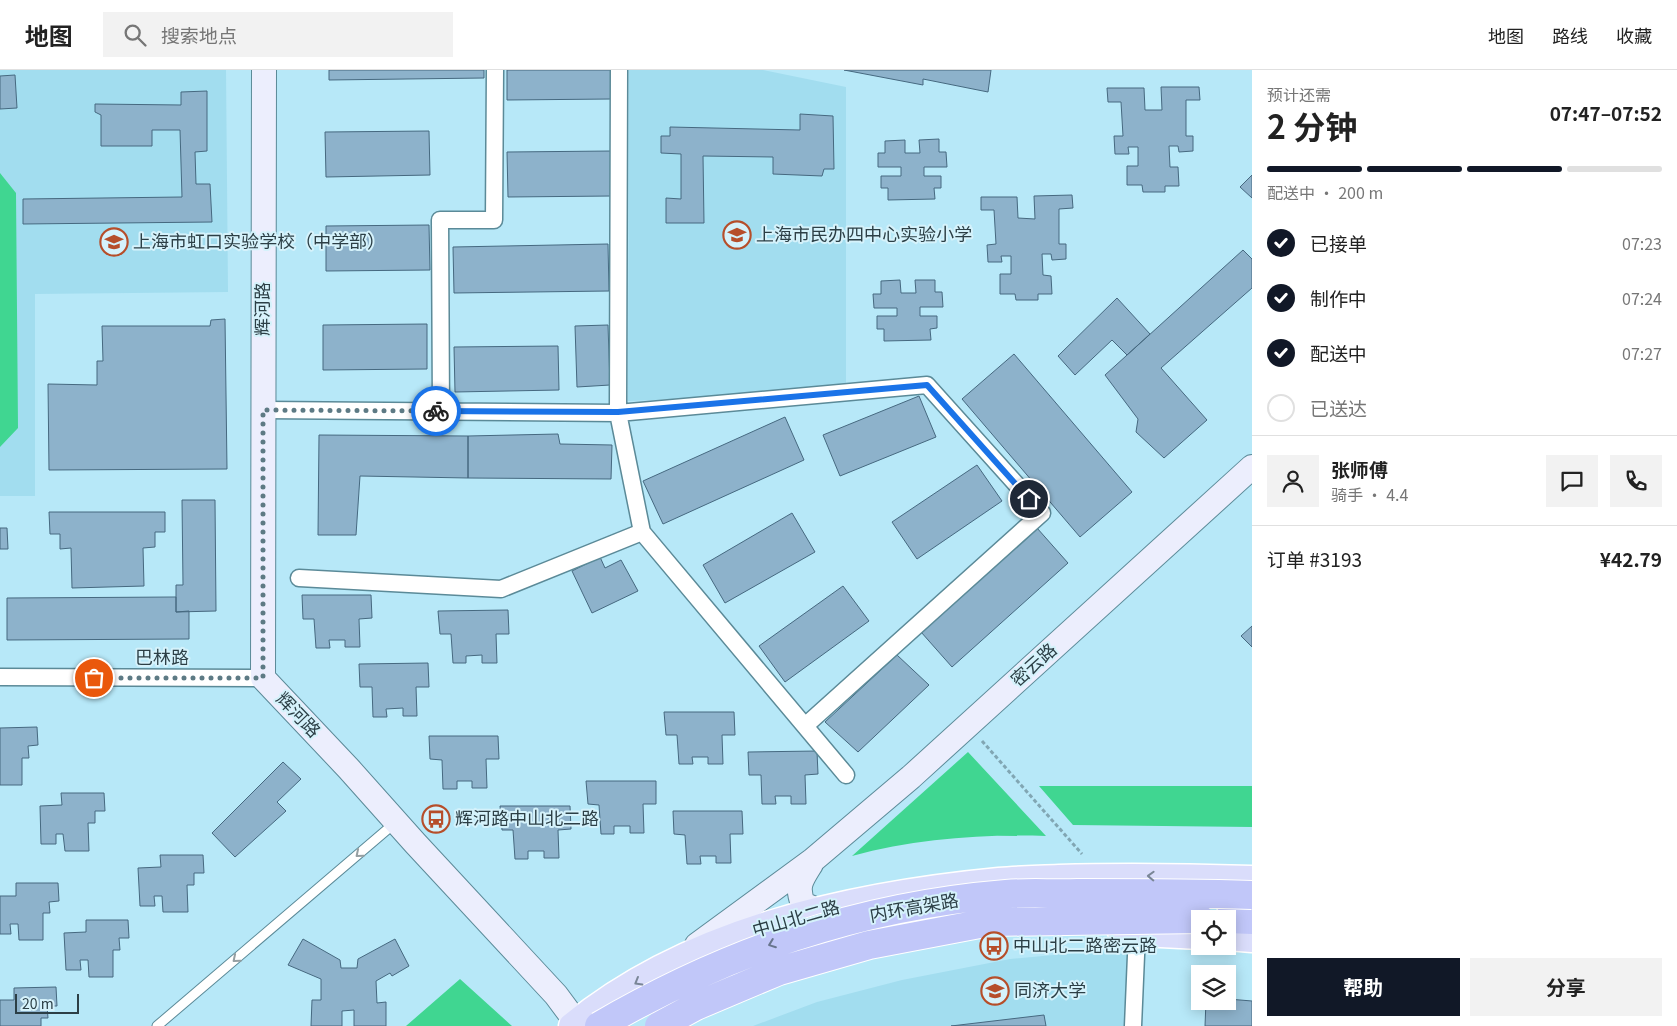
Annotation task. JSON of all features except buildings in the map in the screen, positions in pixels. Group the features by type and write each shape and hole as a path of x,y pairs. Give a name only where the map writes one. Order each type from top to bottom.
{"highway":[{"name":"内环高架路","path":"582,1025 643,1000 723,962 790,937 878,912 968,898 1008,894 1252,895"},
{"name":"内环高架路","path":"659,1026 696,1006 780,971 878,943 990,922 1191,919"},
{"path":"1236,919 1252,920"}],"main road":[{"name":"中山北二路","path":"582,1025 604,1002 675,960 755,929 819,910 909,893 1000,880 1138,876 1252,879"},
{"path":"684,1026 726,1004 784,979 875,952 994,929 1137,932 1191,935"},
{"path":"1236,938 1252,939"}],"street":[{"name":"辉河路","path":"264,70 263,678 349,769 582,1025"},
{"path":"441,412 440,220 494,220 495,70"},
{"path":"619,70 618,412 642,532 846,775"},
{"path":"263,410 618,412 927,385 1042,513 805,726"},
{"name":"密云路","path":"675,960 771,893 853,828 968,726 1252,467"},
{"path":"299,578 501,589 642,532"},
{"name":"巴林路","path":"0,677 263,678"},
{"name":"密云路","path":"813,860 801,880 798,893 803,904 819,910"},
{"path":"1133,1026 1137,932"}],"lane":[{"path":"157,1026 396,822"}],"path":[{"path":"968,726 1102,877"}],"shaded area":[{"name":"上海市虹口实验学校（中学部）","path":"0,70 226,70 228,292 35,294 35,496 0,496"},
{"name":"上海市民办四中心实验小学","path":"629,70 763,70 846,87 846,383 805,391 756,396 628,401"},
{"name":"同济大学","path":"1097,951 1133,955 1129,1026 753,1026 817,1002 902,980 1010,959"}],"green space":[{"path":"0,173 16,193 18,428 0,447"},
{"path":"968,752 1046,836 948,839 900,845 852,856"},
{"path":"1039,786 1252,786 1252,827 1073,825"},
{"path":"460,979 512,1026 406,1026"}],"way so far":[{"path":"94,678 263,678 263,410 436,411"}],"place":[{"name":"上海市民办四中心实验小学","path":"737,235"},
{"name":"上海市虹口实验学校（中学部）","path":"114,242"},
{"name":"辉河路中山北二路","path":"436,819"},
{"name":"中山北二路密云路","path":"994,946"},
{"name":"同济大学","path":"995,991"}],"route":[{"path":"436,411 618,412 927,385 1029,499"}]}
